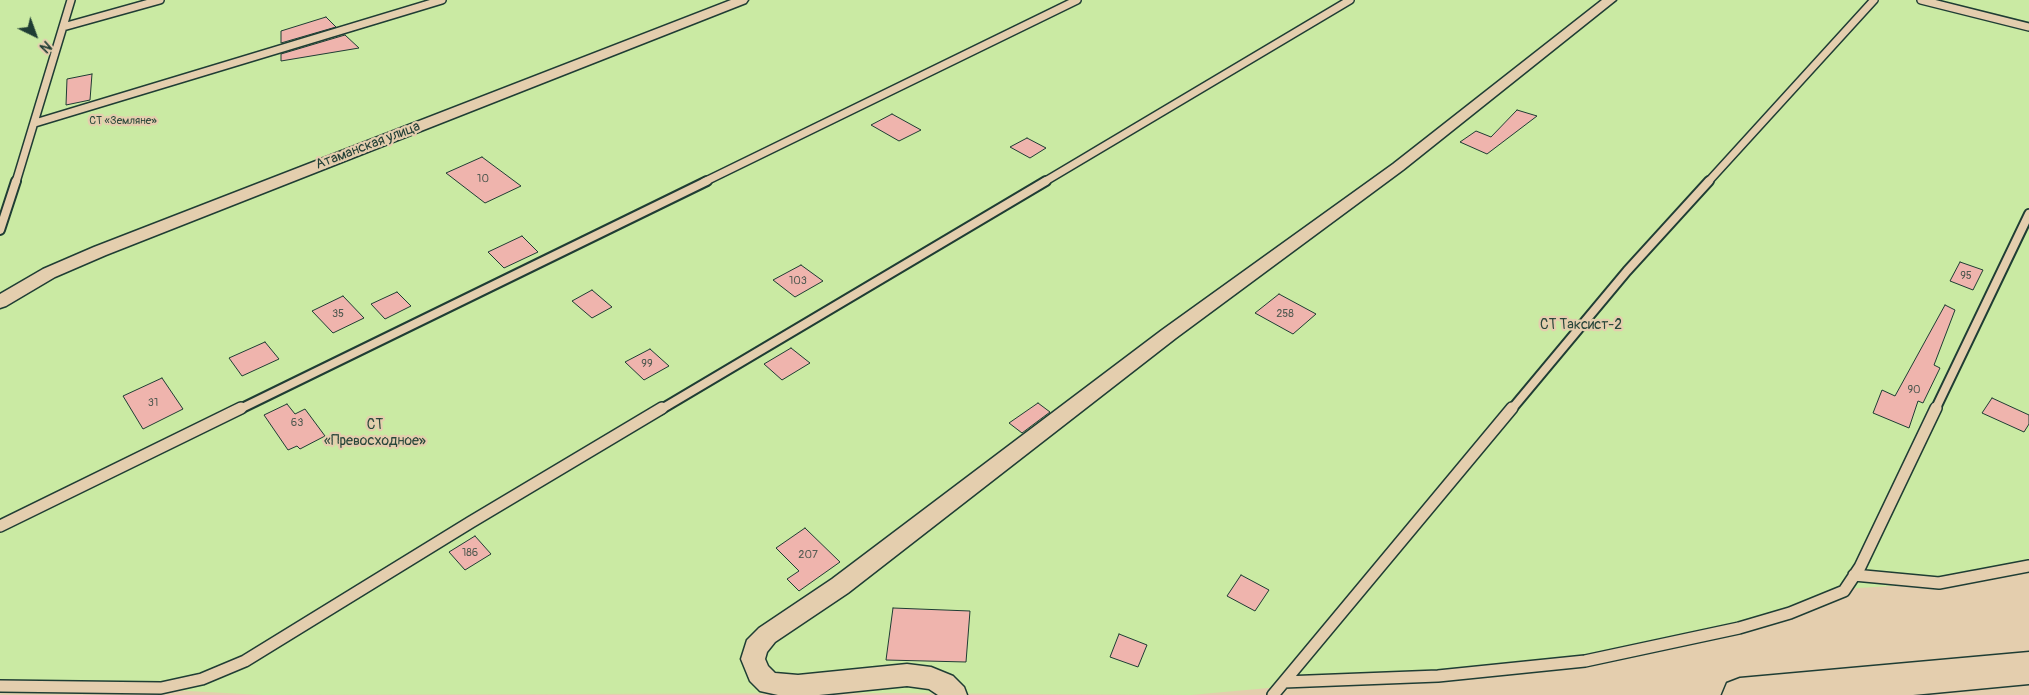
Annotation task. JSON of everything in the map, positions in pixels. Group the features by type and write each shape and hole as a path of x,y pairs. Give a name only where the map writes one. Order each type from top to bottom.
{"highway":[{"path":"1740,695 2029,668"}],"street":[{"name":"Атаманская улица","path":"0,302 49,273 100,251 742,0"},
{"path":"955,695 944,684 931,678 907,675 798,686 769,683 758,673 753,659 756,647 767,635 840,586 1169,334 1398,167 1610,0"}],"lane":[{"path":"0,230 35,123 71,0"},
{"path":"63,27 160,0"},
{"path":"35,123 442,0"},
{"path":"0,526 1077,0"},
{"path":"0,686 161,688 202,679 245,661 471,522 1350,0"},
{"path":"1273,695 1627,272 1874,0"},
{"path":"1922,0 2029,27"},
{"path":"1284,682 1438,676 1585,661 1739,628 1790,613 1844,591 1854,575 2029,214"},
{"path":"1854,575 1939,583 2029,566"}],"green space":[{"path":"0,0 2029,0 2029,571 1971,581 1843,589 1691,638 1501,667 1191,695 888,693 263,695 0,681"}],"building":[{"path":"326,17 336,27 281,43 281,31"},
{"path":"345,35 359,48 281,61 281,54"},
{"path":"92,74 90,100 66,105 67,79"},
{"path":"1517,110 1537,116 1487,154 1460,142 1476,131 1491,137"},
{"path":"892,114 921,130 899,141 871,125"},
{"path":"1027,138 1046,148 1030,158 1010,147"},
{"path":"482,157 521,186 485,203 446,173"},
{"path":"522,236 538,252 504,268 488,252"},
{"path":"1960,262 1983,270 1973,290 1950,281"},
{"path":"801,265 823,281 795,297 773,280"},
{"path":"592,290 612,307 592,318 572,301"},
{"path":"397,292 411,306 385,319 371,304"},
{"path":"1279,294 1316,314 1293,334 1255,313"},
{"path":"343,296 364,318 333,333 312,311"},
{"path":"1945,305 1955,310 1934,365 1940,368 1923,403 1918,401 1909,428 1873,413 1882,390 1895,396"},
{"path":"265,342 279,359 242,376 229,358"},
{"path":"791,348 810,363 782,380 764,364"},
{"path":"650,349 669,366 644,380 625,362"},
{"path":"162,378 183,409 143,429 123,396"},
{"path":"1992,398 2029,415 2029,424 2024,432 1982,413"},
{"path":"1038,403 1050,412 1022,433 1009,423"},
{"path":"287,404 295,414 305,409 325,436 300,449 297,446 288,450 264,415"},
{"path":"805,528 840,562 799,591 787,579 799,571 776,548"},
{"path":"475,536 491,554 465,570 449,552"},
{"path":"1241,575 1269,590 1255,611 1227,596"},
{"path":"893,608 970,611 966,662 886,660"},
{"path":"1119,634 1147,645 1138,667 1110,657"}],"park label":[{"name":"СТ «Земляне»","path":"123,121"},
{"name":"СТ Таксист-2","path":"1581,325"},
{"name":"СТ «Превосходное»","path":"375,434"}]}
